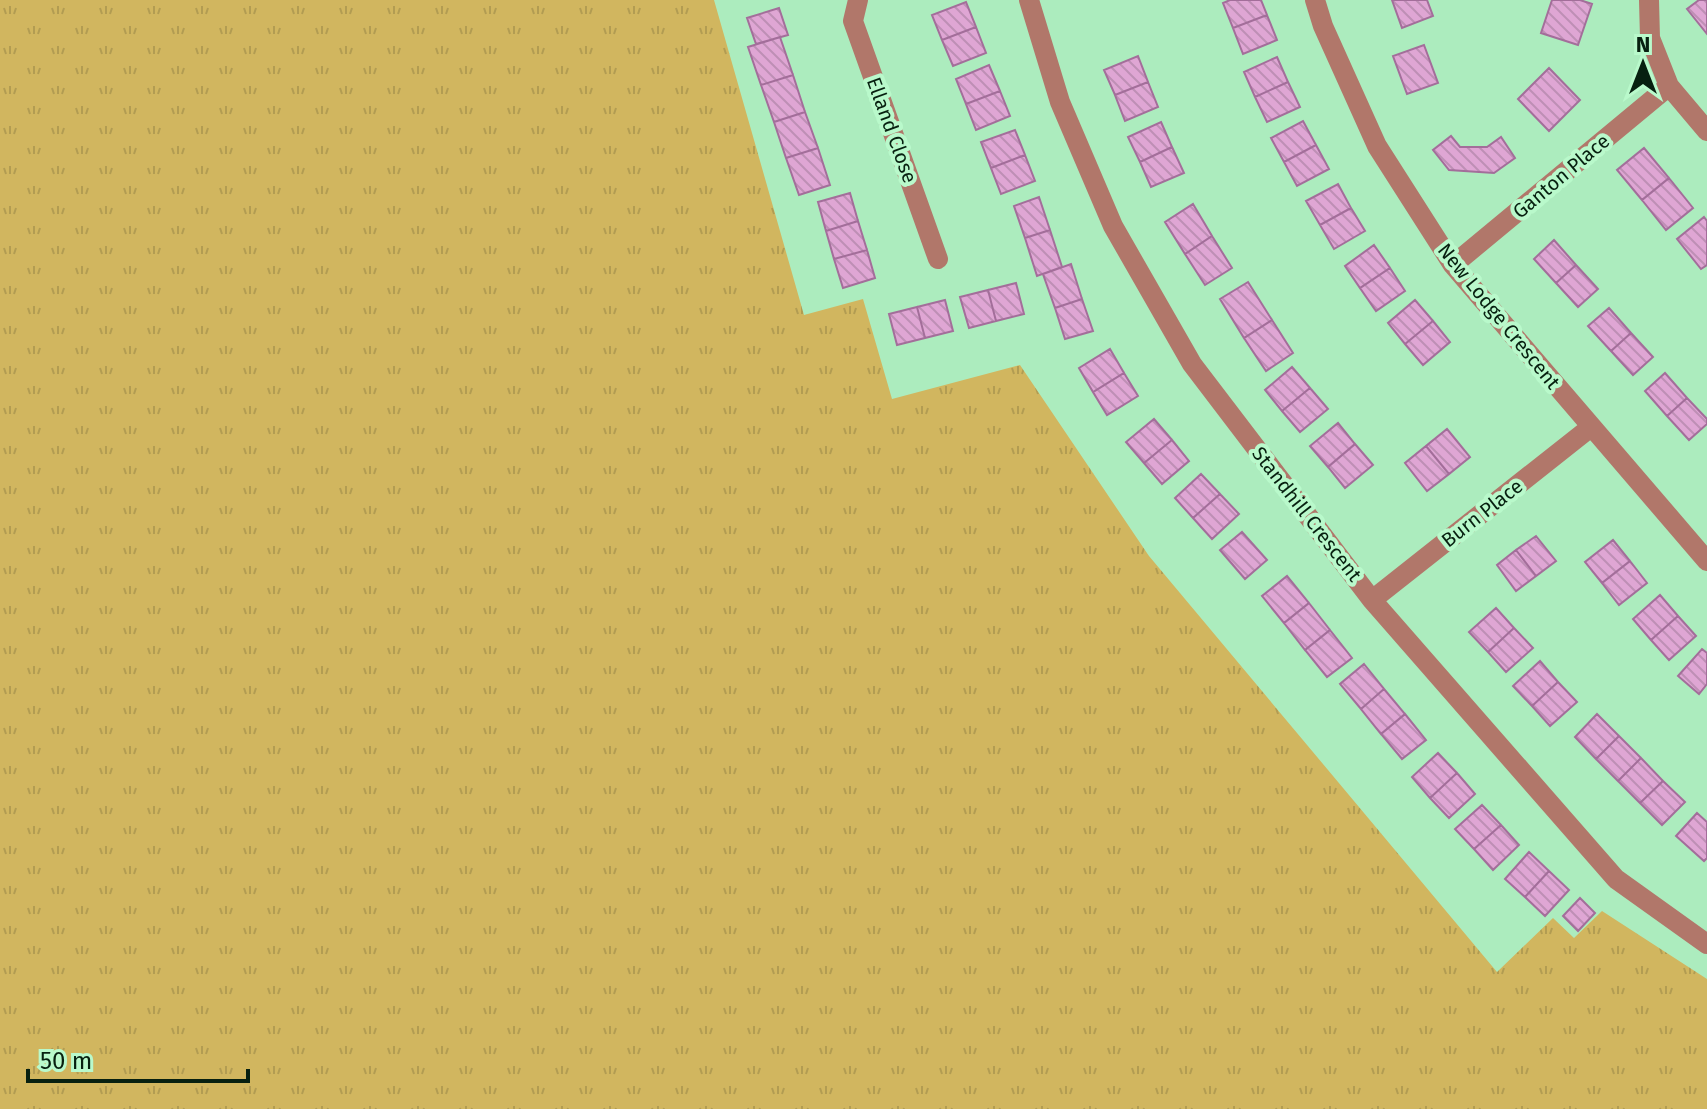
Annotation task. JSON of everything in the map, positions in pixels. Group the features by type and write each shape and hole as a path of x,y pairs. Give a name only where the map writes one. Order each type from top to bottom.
{"street":[{"name":"Elland Close","path":"858,0 853,21 938,259"},
{"name":"Standhill Crescent","path":"1029,0 1060,102 1113,226 1184,351 1372,600 1616,879 1707,944"},
{"name":"New Lodge Crescent","path":"1315,0 1323,26 1377,146 1453,265 1707,561"},
{"path":"1649,0 1650,38 1669,86 1707,131"},
{"name":"Ganton Place","path":"1453,265 1669,86"},
{"name":"Burn Place","path":"1372,600 1591,427"}],"green space":[{"path":"0,0 714,0 804,315 863,299 892,399 1020,365 1149,556 1497,972 1553,918 1574,938 1602,911 1707,979 1707,1109 0,1109"}],"building":[{"path":"1230,0 1261,0 1267,15 1233,28 1223,3"},
{"path":"1392,0 1427,0 1433,16 1402,28"},
{"path":"1552,0 1580,0 1592,4 1578,45 1541,33"},
{"path":"1699,0 1707,0 1707,34 1687,9"},
{"path":"966,2 976,27 942,40 932,15"},
{"path":"779,8 788,35 756,44 747,18"},
{"path":"1267,15 1277,40 1243,54 1233,28"},
{"path":"976,27 986,53 953,66 942,40"},
{"path":"780,37 793,75 761,85 748,47"},
{"path":"1424,45 1438,83 1407,94 1393,56"},
{"path":"1138,56 1148,82 1115,95 1104,70"},
{"path":"1277,57 1288,82 1255,97 1244,72"},
{"path":"989,65 1000,91 966,104 956,79"},
{"path":"1549,68 1580,100 1549,131 1518,99"},
{"path":"793,75 805,112 774,122 761,85"},
{"path":"1148,82 1158,107 1125,121 1115,95"},
{"path":"1288,82 1300,107 1267,122 1255,97"},
{"path":"1000,91 1010,116 976,130 966,104"},
{"path":"805,112 818,148 786,158 774,122"},
{"path":"1303,121 1316,145 1284,162 1271,138"},
{"path":"1161,122 1172,147 1140,162 1128,137"},
{"path":"1015,130 1025,155 991,168 981,142"},
{"path":"1451,136 1460,147 1487,147 1501,137 1515,158 1494,173 1449,170 1433,150"},
{"path":"1316,145 1329,169 1297,186 1284,162"},
{"path":"1172,147 1184,173 1151,187 1140,162"},
{"path":"818,148 830,185 799,195 786,158"},
{"path":"1644,148 1669,178 1642,200 1617,170"},
{"path":"1025,155 1035,181 1001,194 991,168"},
{"path":"1669,178 1693,208 1666,230 1642,200"},
{"path":"1338,184 1351,208 1320,225 1306,201"},
{"path":"850,193 858,221 826,231 818,202"},
{"path":"1039,197 1050,230 1025,238 1014,206"},
{"path":"1193,204 1212,236 1185,254 1165,222"},
{"path":"1351,208 1365,231 1334,249 1320,225"},
{"path":"1704,217 1707,221 1707,265 1701,269 1677,239"},
{"path":"858,221 867,250 834,259 826,231"},
{"path":"1050,230 1062,267 1037,276 1025,238"},
{"path":"1212,236 1232,268 1205,285 1185,254"},
{"path":"1554,240 1576,265 1556,283 1534,259"},
{"path":"1374,245 1390,268 1360,288 1345,266"},
{"path":"867,250 875,278 843,288 834,259"},
{"path":"1071,264 1082,299 1055,308 1043,274"},
{"path":"1576,265 1598,289 1578,307 1556,283"},
{"path":"1390,268 1405,291 1376,311 1360,288"},
{"path":"1248,282 1272,320 1244,338 1220,299"},
{"path":"1016,283 1024,314 996,321 988,290"},
{"path":"988,290 996,321 969,328 960,297"},
{"path":"1082,299 1093,331 1065,339 1055,308"},
{"path":"945,300 953,331 925,338 917,307"},
{"path":"1415,300 1433,321 1405,344 1388,323"},
{"path":"917,307 925,338 897,345 889,314"},
{"path":"1609,308 1631,333 1611,351 1588,326"},
{"path":"1272,320 1293,353 1266,371 1244,338"},
{"path":"1433,321 1450,342 1423,365 1405,344"},
{"path":"1631,333 1653,357 1633,375 1611,351"},
{"path":"1110,349 1124,373 1093,392 1079,368"},
{"path":"1292,367 1310,388 1282,411 1265,390"},
{"path":"1124,373 1138,396 1107,415 1093,392"},
{"path":"1665,373 1687,398 1667,416 1645,391"},
{"path":"1310,388 1328,409 1300,432 1282,411"},
{"path":"1687,398 1707,419 1707,424 1689,440 1667,416"},
{"path":"1154,419 1172,440 1144,463 1126,442"},
{"path":"1338,423 1355,444 1328,467 1310,446"},
{"path":"1447,429 1470,457 1449,474 1426,446"},
{"path":"1172,440 1189,461 1162,484 1144,463"},
{"path":"1355,444 1373,465 1345,488 1328,467"},
{"path":"1426,446 1449,474 1427,491 1405,463"},
{"path":"1201,474 1220,494 1193,518 1175,498"},
{"path":"1220,494 1239,514 1212,539 1193,518"},
{"path":"1242,532 1267,560 1245,579 1220,550"},
{"path":"1536,536 1556,561 1536,576 1516,550"},
{"path":"1613,540 1630,561 1602,583 1585,562"},
{"path":"1516,550 1536,576 1516,591 1497,565"},
{"path":"1630,561 1647,583 1619,605 1602,583"},
{"path":"1287,576 1309,603 1284,623 1262,596"},
{"path":"1660,595 1678,616 1651,640 1633,619"},
{"path":"1309,603 1330,630 1305,650 1284,623"},
{"path":"1496,608 1514,628 1488,652 1469,632"},
{"path":"1678,616 1696,636 1669,660 1651,640"},
{"path":"1514,628 1533,648 1506,672 1488,652"},
{"path":"1330,630 1352,658 1327,677 1305,650"},
{"path":"1702,649 1707,653 1707,684 1699,694 1678,676"},
{"path":"1540,661 1558,682 1532,706 1513,686"},
{"path":"1364,664 1384,689 1361,709 1340,684"},
{"path":"1558,682 1577,702 1550,726 1532,706"},
{"path":"1384,689 1405,714 1381,734 1361,709"},
{"path":"1405,714 1426,740 1402,759 1381,734"},
{"path":"1597,714 1619,736 1596,759 1575,737"},
{"path":"1619,736 1641,758 1618,781 1596,759"},
{"path":"1438,753 1457,773 1430,798 1412,777"},
{"path":"1641,758 1663,781 1640,803 1618,781"},
{"path":"1457,773 1475,794 1449,818 1430,798"},
{"path":"1663,781 1685,802 1662,825 1640,803"},
{"path":"1482,805 1501,825 1474,849 1455,829"},
{"path":"1697,813 1707,822 1707,858 1704,861 1676,836"},
{"path":"1501,825 1519,845 1493,870 1474,849"},
{"path":"1529,852 1549,871 1525,897 1505,879"},
{"path":"1549,871 1569,890 1545,916 1525,897"},
{"path":"1580,898 1595,913 1578,931 1563,916"}]}
